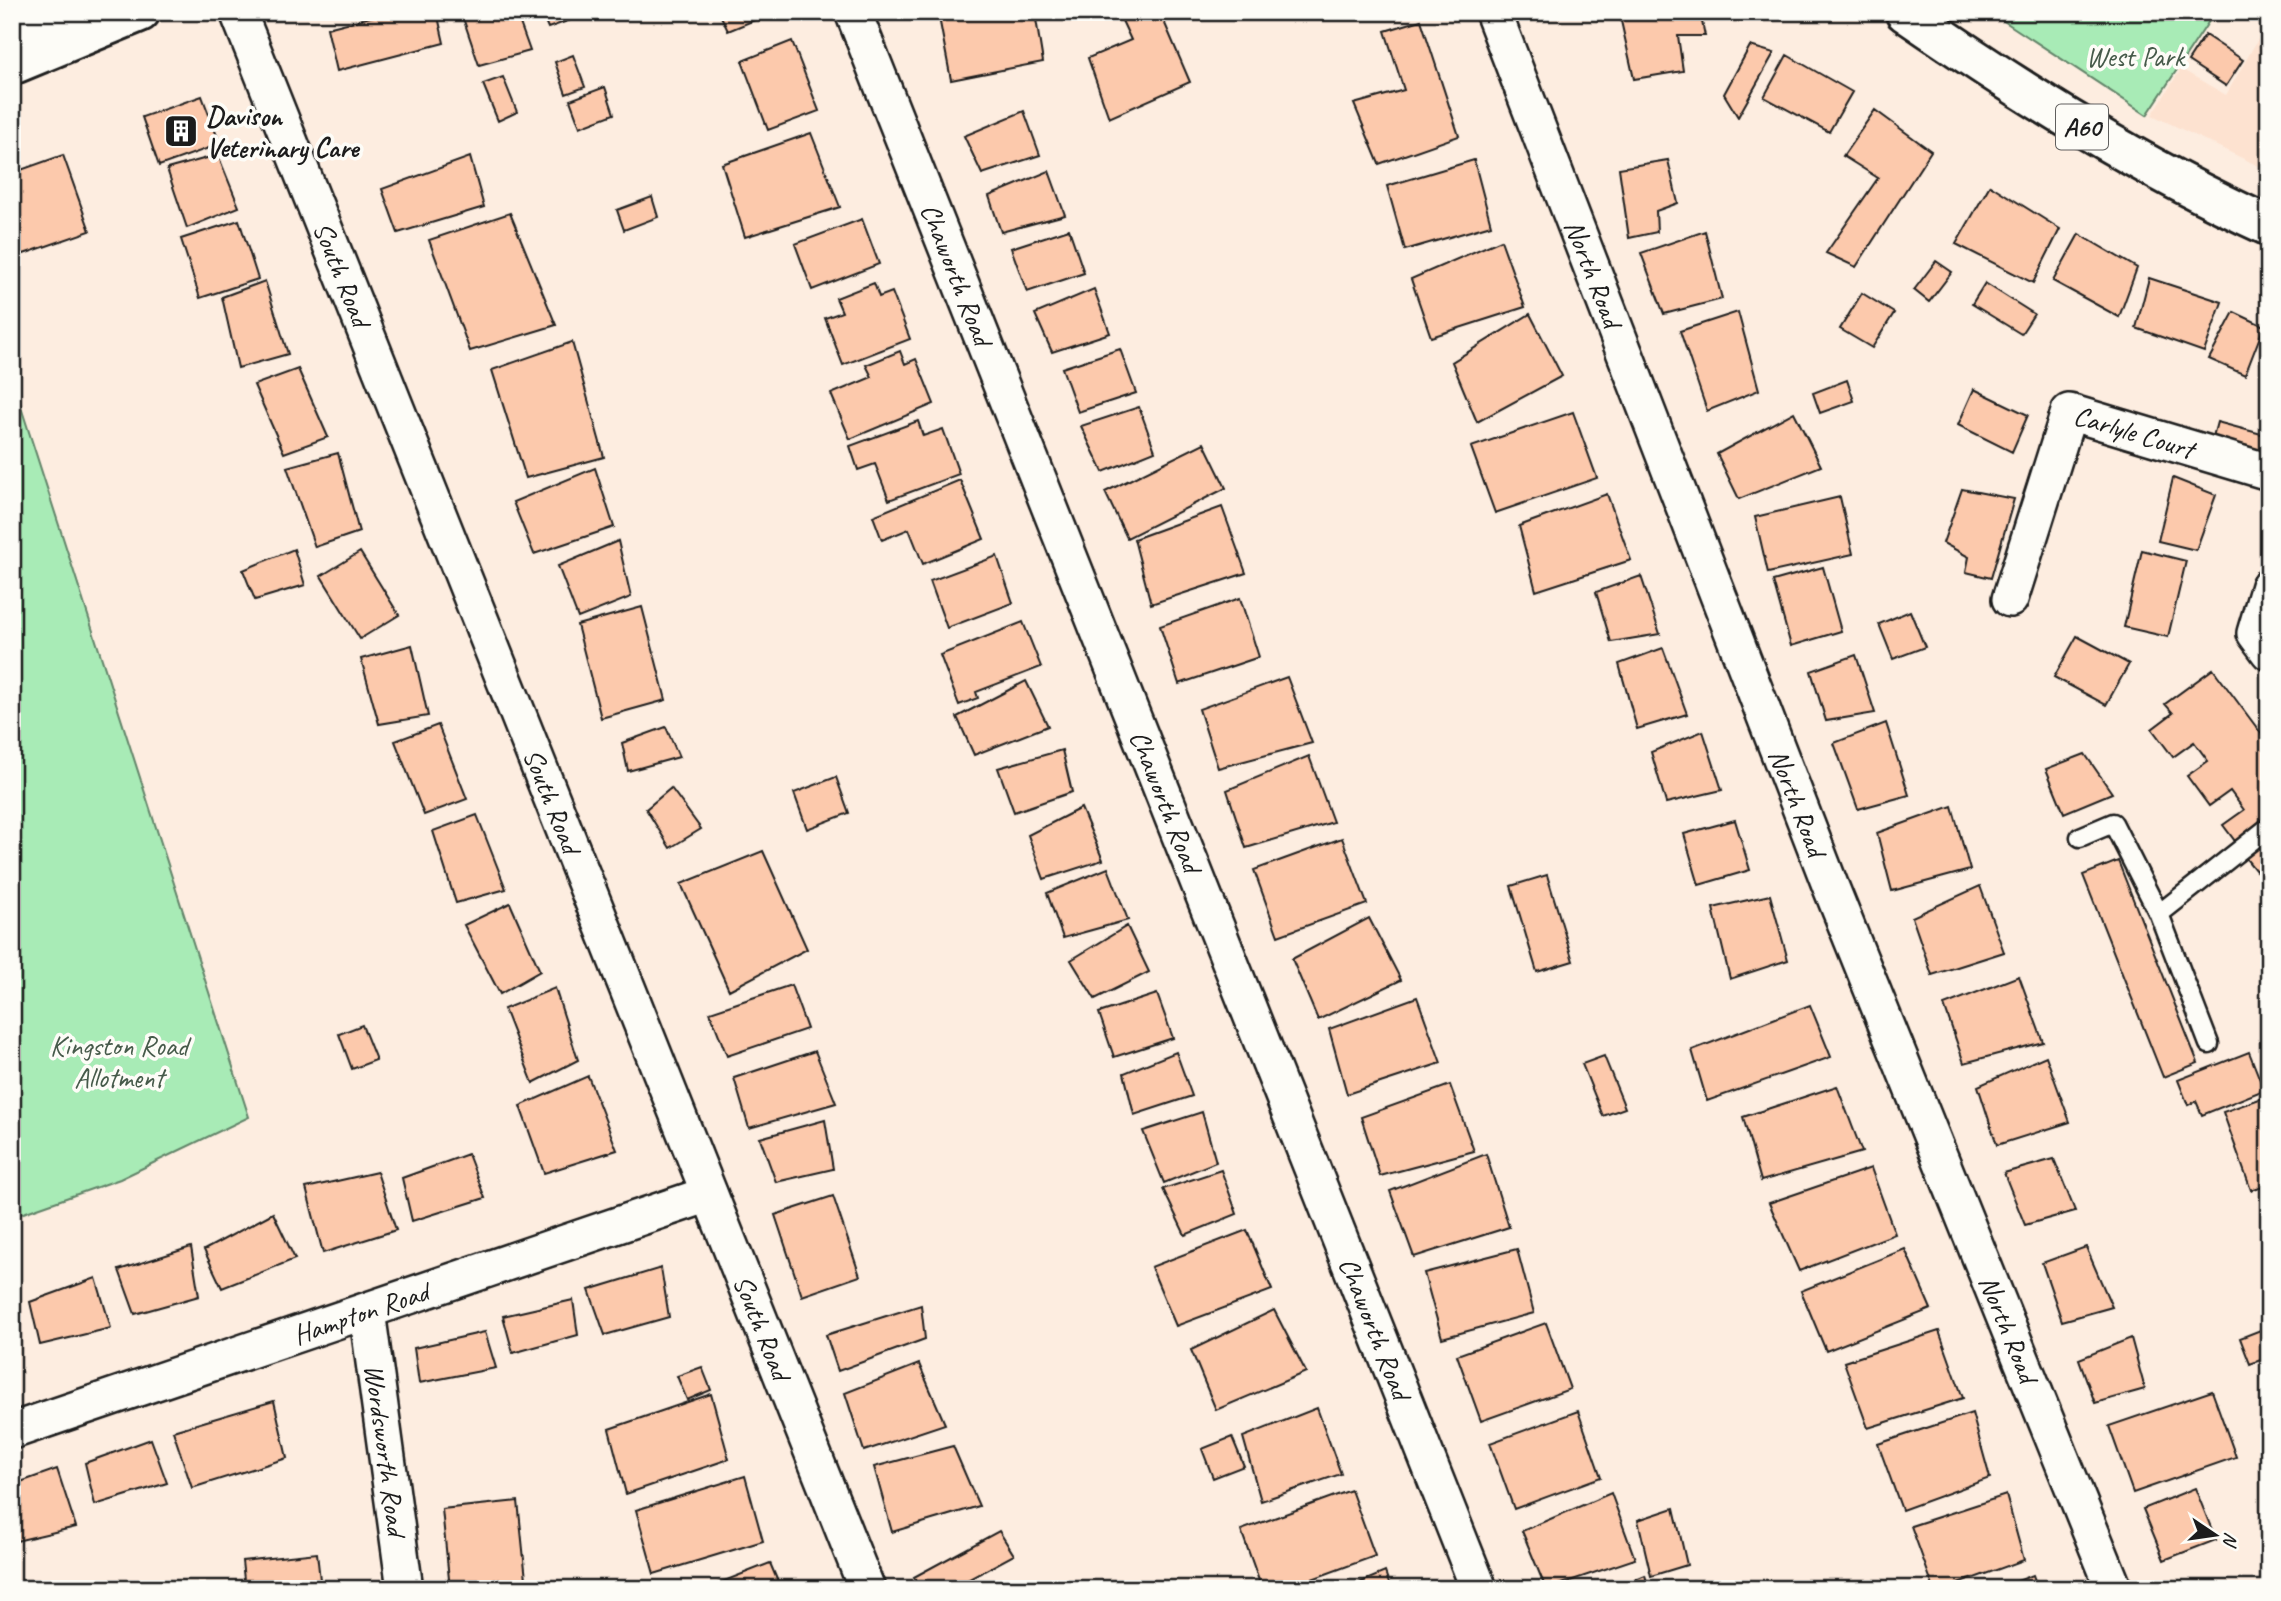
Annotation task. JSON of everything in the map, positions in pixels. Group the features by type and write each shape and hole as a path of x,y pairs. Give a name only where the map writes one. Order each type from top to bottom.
{"main road":[{"path":"12,31 62,12"},
{"path":"12,65 140,12"},
{"name":"A60","path":"1905,12 2033,99 2201,195 2269,226"}],"street":[{"name":"South Road","path":"238,12 867,1589"},
{"name":"Chaworth Road","path":"853,12 1479,1589"},
{"name":"North Road","path":"1493,12 1816,851 2114,1589"},
{"name":"Carlyle Court","path":"2010,599 2069,412 2269,472"},
{"path":"2269,586 2255,633 2269,652"},
{"name":"Hampton Road","path":"12,1432 709,1194"},
{"name":"Wordsworth Road","path":"367,1311 405,1589"}],"lane":[{"path":"2081,837 2113,823 2159,914 2210,1044"},
{"path":"2159,914 2269,827"}],"shaded area":[{"path":"2269,20 2269,171 2152,115 2181,69 2226,95"}],"green space":[{"name":"West Park","path":"1990,12 2215,12 2147,115"},
{"name":"Kingston Road Allotment","path":"12,379 249,1117 120,1179 12,1217"}],"building":[{"path":"390,12 437,12 444,43 337,71 327,28"},
{"path":"461,12 516,12 530,51 479,65"},
{"path":"541,12 593,12 548,28"},
{"path":"719,12 771,12 772,13 728,31"},
{"path":"938,12 1037,12 1035,13 1043,62 951,80"},
{"path":"1118,12 1160,12 1190,82 1109,118 1088,58 1131,40"},
{"path":"1619,12 1700,12 1705,36 1678,36 1683,71 1634,79"},
{"path":"1421,20 1459,136 1379,164 1354,104 1404,90 1385,31"},
{"path":"2205,35 2243,60 2226,86 2188,61"},
{"path":"792,41 819,111 768,130 742,61"},
{"path":"1750,46 1774,53 1738,117 1724,94"},
{"path":"573,55 585,87 566,94 555,62"},
{"path":"1787,55 1852,92 1829,132 1764,97"},
{"path":"503,77 517,112 498,121 483,84"},
{"path":"605,87 614,114 580,127 570,100"},
{"name":"Davison Veterinary Care","path":"202,96 220,144 159,166 142,117"},
{"path":"1875,110 1931,151 1856,267 1826,253 1878,178 1843,156"},
{"path":"1024,111 1040,155 982,174 964,136"},
{"path":"811,133 840,207 745,237 722,164"},
{"path":"63,155 90,231 12,258 12,196 20,194 12,173"},
{"path":"218,155 239,207 187,228 167,169"},
{"path":"470,157 484,207 398,233 382,189"},
{"path":"1474,160 1491,225 1405,250 1387,186"},
{"path":"1668,160 1678,203 1656,211 1657,232 1629,238 1619,168"},
{"path":"1049,171 1065,215 1001,232 989,196"},
{"path":"1990,185 2060,229 2033,283 1956,244"},
{"path":"652,197 658,217 624,230 617,210"},
{"path":"510,213 556,325 470,351 429,240"},
{"path":"862,219 879,264 812,290 795,244"},
{"path":"239,220 258,279 200,298 181,239"},
{"path":"1069,229 1084,273 1027,292 1011,248"},
{"path":"1705,231 1722,299 1664,314 1641,253"},
{"path":"2079,234 2137,268 2119,317 2053,281"},
{"path":"1501,240 1525,307 1431,337 1411,279"},
{"path":"1936,261 1952,272 1929,302 1914,290"},
{"path":"2149,278 2222,302 2204,352 2136,328"},
{"path":"265,281 288,354 238,368 222,297"},
{"path":"874,283 879,297 892,292 910,339 843,365 825,318 842,312 836,298"},
{"path":"1985,283 2034,314 2021,334 1972,304"},
{"path":"1094,289 1110,333 1052,352 1035,314"},
{"path":"1862,293 1894,313 1872,348 1840,329"},
{"path":"1738,312 1759,390 1707,411 1680,331"},
{"path":"2234,312 2264,326 2245,375 2209,359"},
{"path":"1530,314 1562,376 1477,422 1452,362"},
{"path":"572,342 604,457 526,478 492,370"},
{"path":"1120,349 1136,393 1078,412 1062,368"},
{"path":"900,351 905,364 916,359 934,404 850,439 831,394 872,377 866,365"},
{"path":"298,369 328,437 284,453 254,385"},
{"path":"1847,380 1854,401 1820,413 1813,393"},
{"path":"1974,389 2028,415 2012,452 1958,425"},
{"path":"1139,407 1155,451 1103,472 1081,426"},
{"path":"1573,412 1597,478 1495,513 1471,447"},
{"path":"1794,412 1821,466 1739,499 1717,454"},
{"path":"918,421 923,436 943,429 959,474 889,500 875,464 858,470 850,446"},
{"path":"2217,422 2269,436 2269,456 2211,444"},
{"path":"1204,443 1226,488 1127,538 1105,492"},
{"path":"338,453 359,532 315,547 287,467"},
{"path":"595,468 614,527 534,554 513,502"},
{"path":"2173,478 2216,495 2196,550 2158,541"},
{"path":"960,480 984,539 923,564 909,529 882,540 873,516"},
{"path":"1962,489 2014,499 1991,578 1966,572 1969,557 1943,543"},
{"path":"1607,494 1631,560 1536,591 1519,526"},
{"path":"1840,497 1853,554 1768,573 1755,517"},
{"path":"1222,507 1246,573 1151,604 1134,539"},
{"path":"618,541 631,597 578,618 558,566"},
{"path":"294,549 305,585 255,600 243,570"},
{"path":"2142,550 2186,561 2168,637 2124,627"},
{"path":"360,552 399,615 360,639 321,576"},
{"path":"997,556 1013,603 947,628 930,581"},
{"path":"1823,567 1841,631 1791,646 1773,581"},
{"path":"1641,576 1660,634 1611,642 1596,592"},
{"path":"1240,598 1259,657 1179,684 1160,626"},
{"path":"642,607 666,700 601,718 577,625"},
{"path":"1910,611 1925,647 1893,659 1879,624"},
{"path":"1023,622 1041,667 976,692 978,698 959,705 940,655"},
{"path":"2077,636 2129,664 2106,705 2054,677"},
{"path":"412,645 428,716 379,724 361,659"},
{"path":"1663,648 1687,714 1637,729 1619,664"},
{"path":"1856,655 1875,713 1826,721 1811,671"},
{"path":"2213,669 2269,744 2269,816 2235,841 2223,825 2244,810 2230,791 2209,806 2187,776 2208,761 2194,742 2173,757 2152,729 2173,713 2165,704"},
{"path":"1287,677 1312,743 1218,768 1199,709"},
{"path":"1026,681 1048,726 974,755 957,717"},
{"path":"1886,723 1909,795 1858,809 1834,743"},
{"path":"438,725 467,799 424,815 395,741"},
{"path":"666,727 679,757 628,771 622,743"},
{"path":"1703,731 1722,790 1666,803 1651,752"},
{"path":"1062,750 1072,792 1014,812 998,768"},
{"path":"2085,754 2112,793 2064,813 2046,769"},
{"path":"1309,756 1333,822 1246,848 1227,790"},
{"path":"836,777 849,813 807,829 794,793"},
{"path":"671,788 701,829 670,848 646,809"},
{"path":"1952,806 1970,870 1892,891 1877,833"},
{"path":"1081,808 1103,860 1044,879 1028,835"},
{"path":"477,815 506,889 456,903 433,831"},
{"path":"1735,820 1750,870 1699,885 1684,834"},
{"path":"2269,836 2269,861 2256,871 2243,855"},
{"path":"1342,838 1367,904 1278,936 1254,870"},
{"path":"763,851 807,949 729,990 681,884"},
{"path":"2118,861 2198,1063 2163,1077 2083,875"},
{"path":"1108,868 1128,920 1063,938 1047,893"},
{"path":"1547,875 1573,961 1537,972 1511,886"},
{"path":"1980,886 2004,952 1932,975 1912,917"},
{"path":"1770,895 1788,960 1730,979 1713,908"},
{"path":"510,903 540,971 500,994 464,925"},
{"path":"1369,918 1401,980 1318,1020 1292,959"},
{"path":"1127,926 1149,972 1095,999 1071,960"},
{"path":"2019,976 2043,1042 1964,1063 1944,1005"},
{"path":"791,985 807,1029 727,1056 710,1012"},
{"path":"555,988 578,1060 533,1083 504,1009"},
{"path":"1157,994 1173,1038 1114,1057 1099,1013"},
{"path":"1417,997 1441,1063 1347,1094 1329,1029"},
{"path":"1810,1005 1831,1057 1707,1101 1692,1050"},
{"path":"362,1025 376,1060 352,1069 339,1034"},
{"path":"815,1051 836,1103 749,1128 734,1078"},
{"path":"1176,1052 1192,1096 1134,1115 1124,1073"},
{"path":"2249,1052 2264,1090 2202,1115 2196,1101 2188,1105 2178,1080"},
{"path":"1604,1056 1625,1108 1603,1116 1582,1064"},
{"path":"2046,1056 2070,1122 1997,1145 1978,1086"},
{"path":"588,1076 617,1150 544,1173 520,1106"},
{"path":"1450,1085 1474,1151 1380,1176 1361,1117"},
{"path":"1837,1086 1862,1152 1761,1181 1743,1117"},
{"path":"2265,1097 2269,1108 2269,1184 2251,1190 2223,1112"},
{"path":"1202,1112 1216,1162 1164,1183 1143,1131"},
{"path":"825,1120 833,1169 776,1182 760,1138"},
{"path":"468,1154 485,1198 412,1221 402,1178"},
{"path":"1486,1154 1509,1227 1414,1257 1390,1191"},
{"path":"2054,1159 2075,1211 2025,1225 2004,1173"},
{"path":"1871,1168 1895,1234 1799,1271 1769,1203"},
{"path":"1221,1170 1237,1214 1185,1235 1163,1189"},
{"path":"377,1172 396,1230 323,1253 306,1188"},
{"path":"833,1196 860,1276 802,1296 775,1215"},
{"path":"273,1213 295,1259 222,1288 204,1250"},
{"path":"1247,1230 1272,1290 1176,1326 1151,1267"},
{"path":"191,1247 199,1296 135,1314 119,1270"},
{"path":"2086,1247 2112,1307 2062,1321 2042,1263"},
{"path":"1517,1249 1534,1313 1442,1338 1424,1273"},
{"path":"1905,1249 1931,1309 1826,1351 1801,1291"},
{"path":"661,1268 669,1317 605,1335 589,1290"},
{"path":"96,1278 111,1328 40,1345 30,1302"},
{"path":"573,1300 578,1335 513,1353 503,1316"},
{"path":"921,1305 925,1339 838,1371 826,1335"},
{"path":"1274,1310 1306,1372 1216,1410 1191,1350"},
{"path":"1546,1323 1570,1389 1481,1421 1457,1355"},
{"path":"2263,1329 2269,1344 2269,1357 2250,1364 2240,1338"},
{"path":"1939,1331 1963,1398 1868,1428 1844,1362"},
{"path":"485,1332 496,1368 419,1383 414,1348"},
{"path":"2131,1338 2145,1389 2095,1403 2079,1359"},
{"path":"919,1364 945,1424 864,1451 845,1393"},
{"path":"702,1367 711,1390 687,1400 677,1376"},
{"path":"2212,1391 2236,1457 2133,1493 2109,1426"},
{"path":"711,1394 729,1459 626,1494 609,1429"},
{"path":"274,1401 287,1458 192,1488 173,1431"},
{"path":"1317,1408 1341,1474 1261,1501 1243,1437"},
{"path":"1578,1411 1601,1477 1514,1509 1490,1443"},
{"path":"1972,1413 1990,1478 1902,1510 1878,1444"},
{"path":"1232,1437 1244,1466 1213,1478 1202,1449"},
{"path":"151,1439 167,1483 95,1505 85,1463"},
{"path":"953,1446 979,1506 892,1532 874,1467"},
{"path":"57,1469 76,1527 12,1542 12,1485"},
{"path":"745,1476 763,1541 654,1574 636,1510"},
{"path":"2195,1488 2216,1540 2164,1560 2143,1509"},
{"path":"1351,1490 1375,1556 1285,1589 1262,1589 1241,1530"},
{"path":"1611,1493 1635,1559 1546,1589 1522,1531"},
{"path":"2006,1495 2024,1560 1944,1589 1934,1589 1911,1526"},
{"path":"518,1501 527,1589 450,1589 442,1509"},
{"path":"1674,1508 1687,1565 1651,1576 1638,1520"},
{"path":"999,1531 1014,1555 951,1589 921,1589 914,1577"},
{"path":"317,1553 321,1589 245,1589 242,1561"},
{"path":"770,1563 781,1589 704,1589"},
{"path":"1385,1572 1391,1589 1345,1589"},
{"path":"1645,1575 1649,1589 1612,1589"},
{"path":"2033,1575 2038,1589 1997,1589"}],"place":[{"name":"Davison Veterinary Care","path":"181,131"}]}
